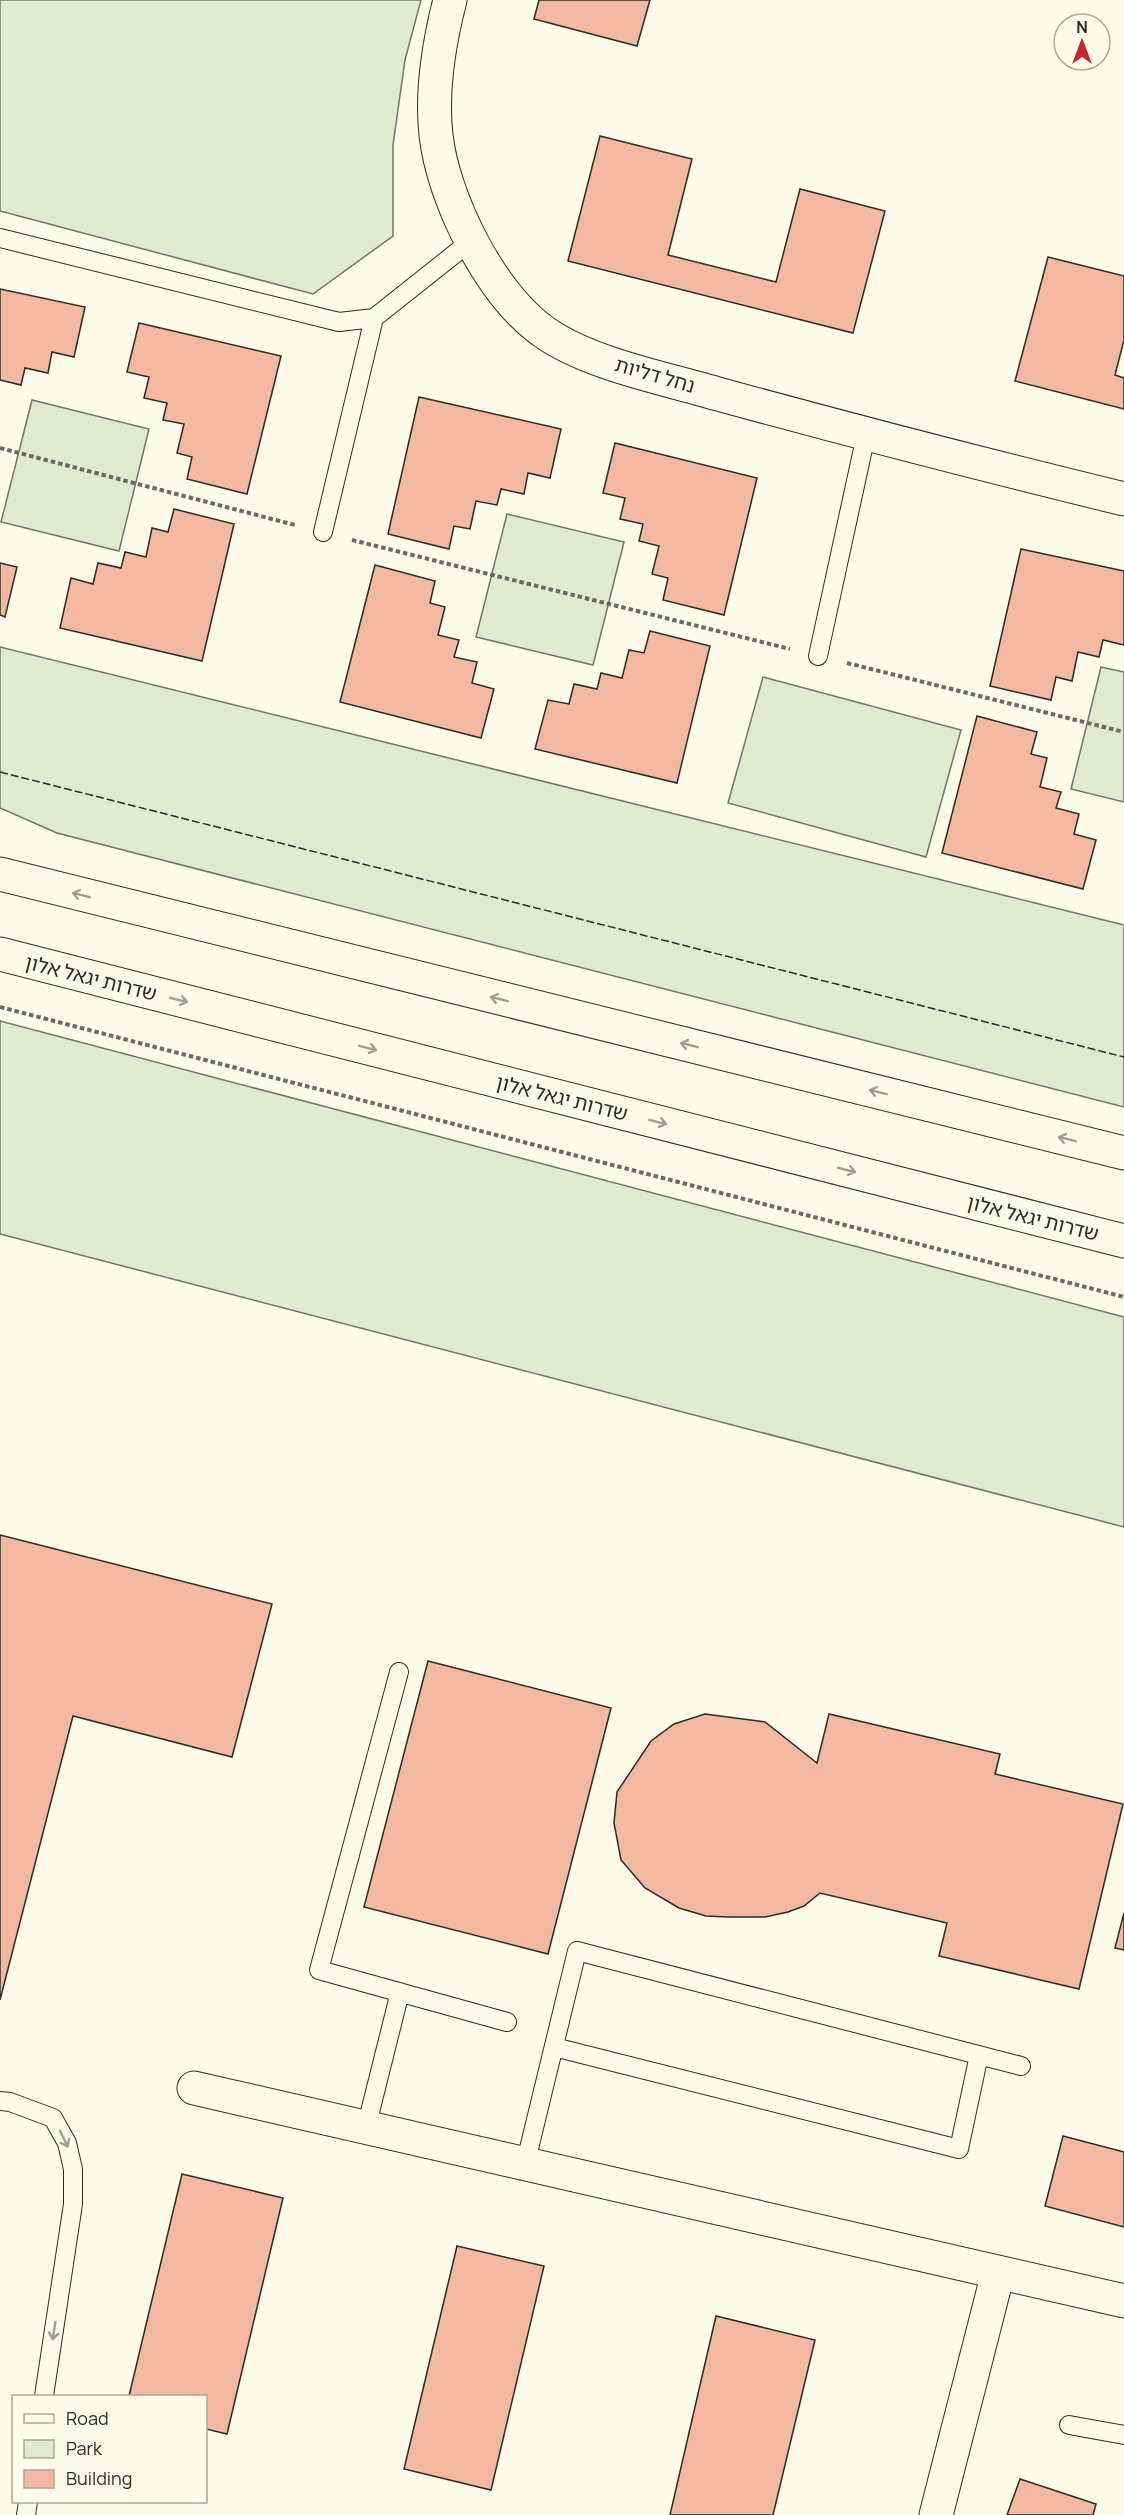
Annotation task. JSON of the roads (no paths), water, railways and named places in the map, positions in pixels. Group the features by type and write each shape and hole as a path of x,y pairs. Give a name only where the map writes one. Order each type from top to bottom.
{"main road":[{"name":"נחל דליות","path":"450,0 443,27 435,89 436,136 455,206 471,241 493,278 518,309 543,332 576,350 626,368 866,435 1124,499"},
{"path":"0,874 1124,1153"},
{"name":"שדרות יגאל אלון","path":"0,954 1124,1241"},
{"path":"194,2088 1124,2301"},
{"path":"936,2515 998,2272"}],"lane":[{"path":"0,238 339,322 374,318 471,241"},
{"path":"323,532 374,318"},
{"path":"818,656 866,435"},
{"path":"399,1672 319,1970 507,2022"},
{"path":"525,2165 577,1951 1021,2066"},
{"path":"366,2128 400,1992"},
{"path":"554,2047 959,2149 979,2055"},
{"path":"0,2100 53,2118 67,2143 73,2169 73,2204 44,2395"},
{"path":"1069,2425 1124,2435"}]}
